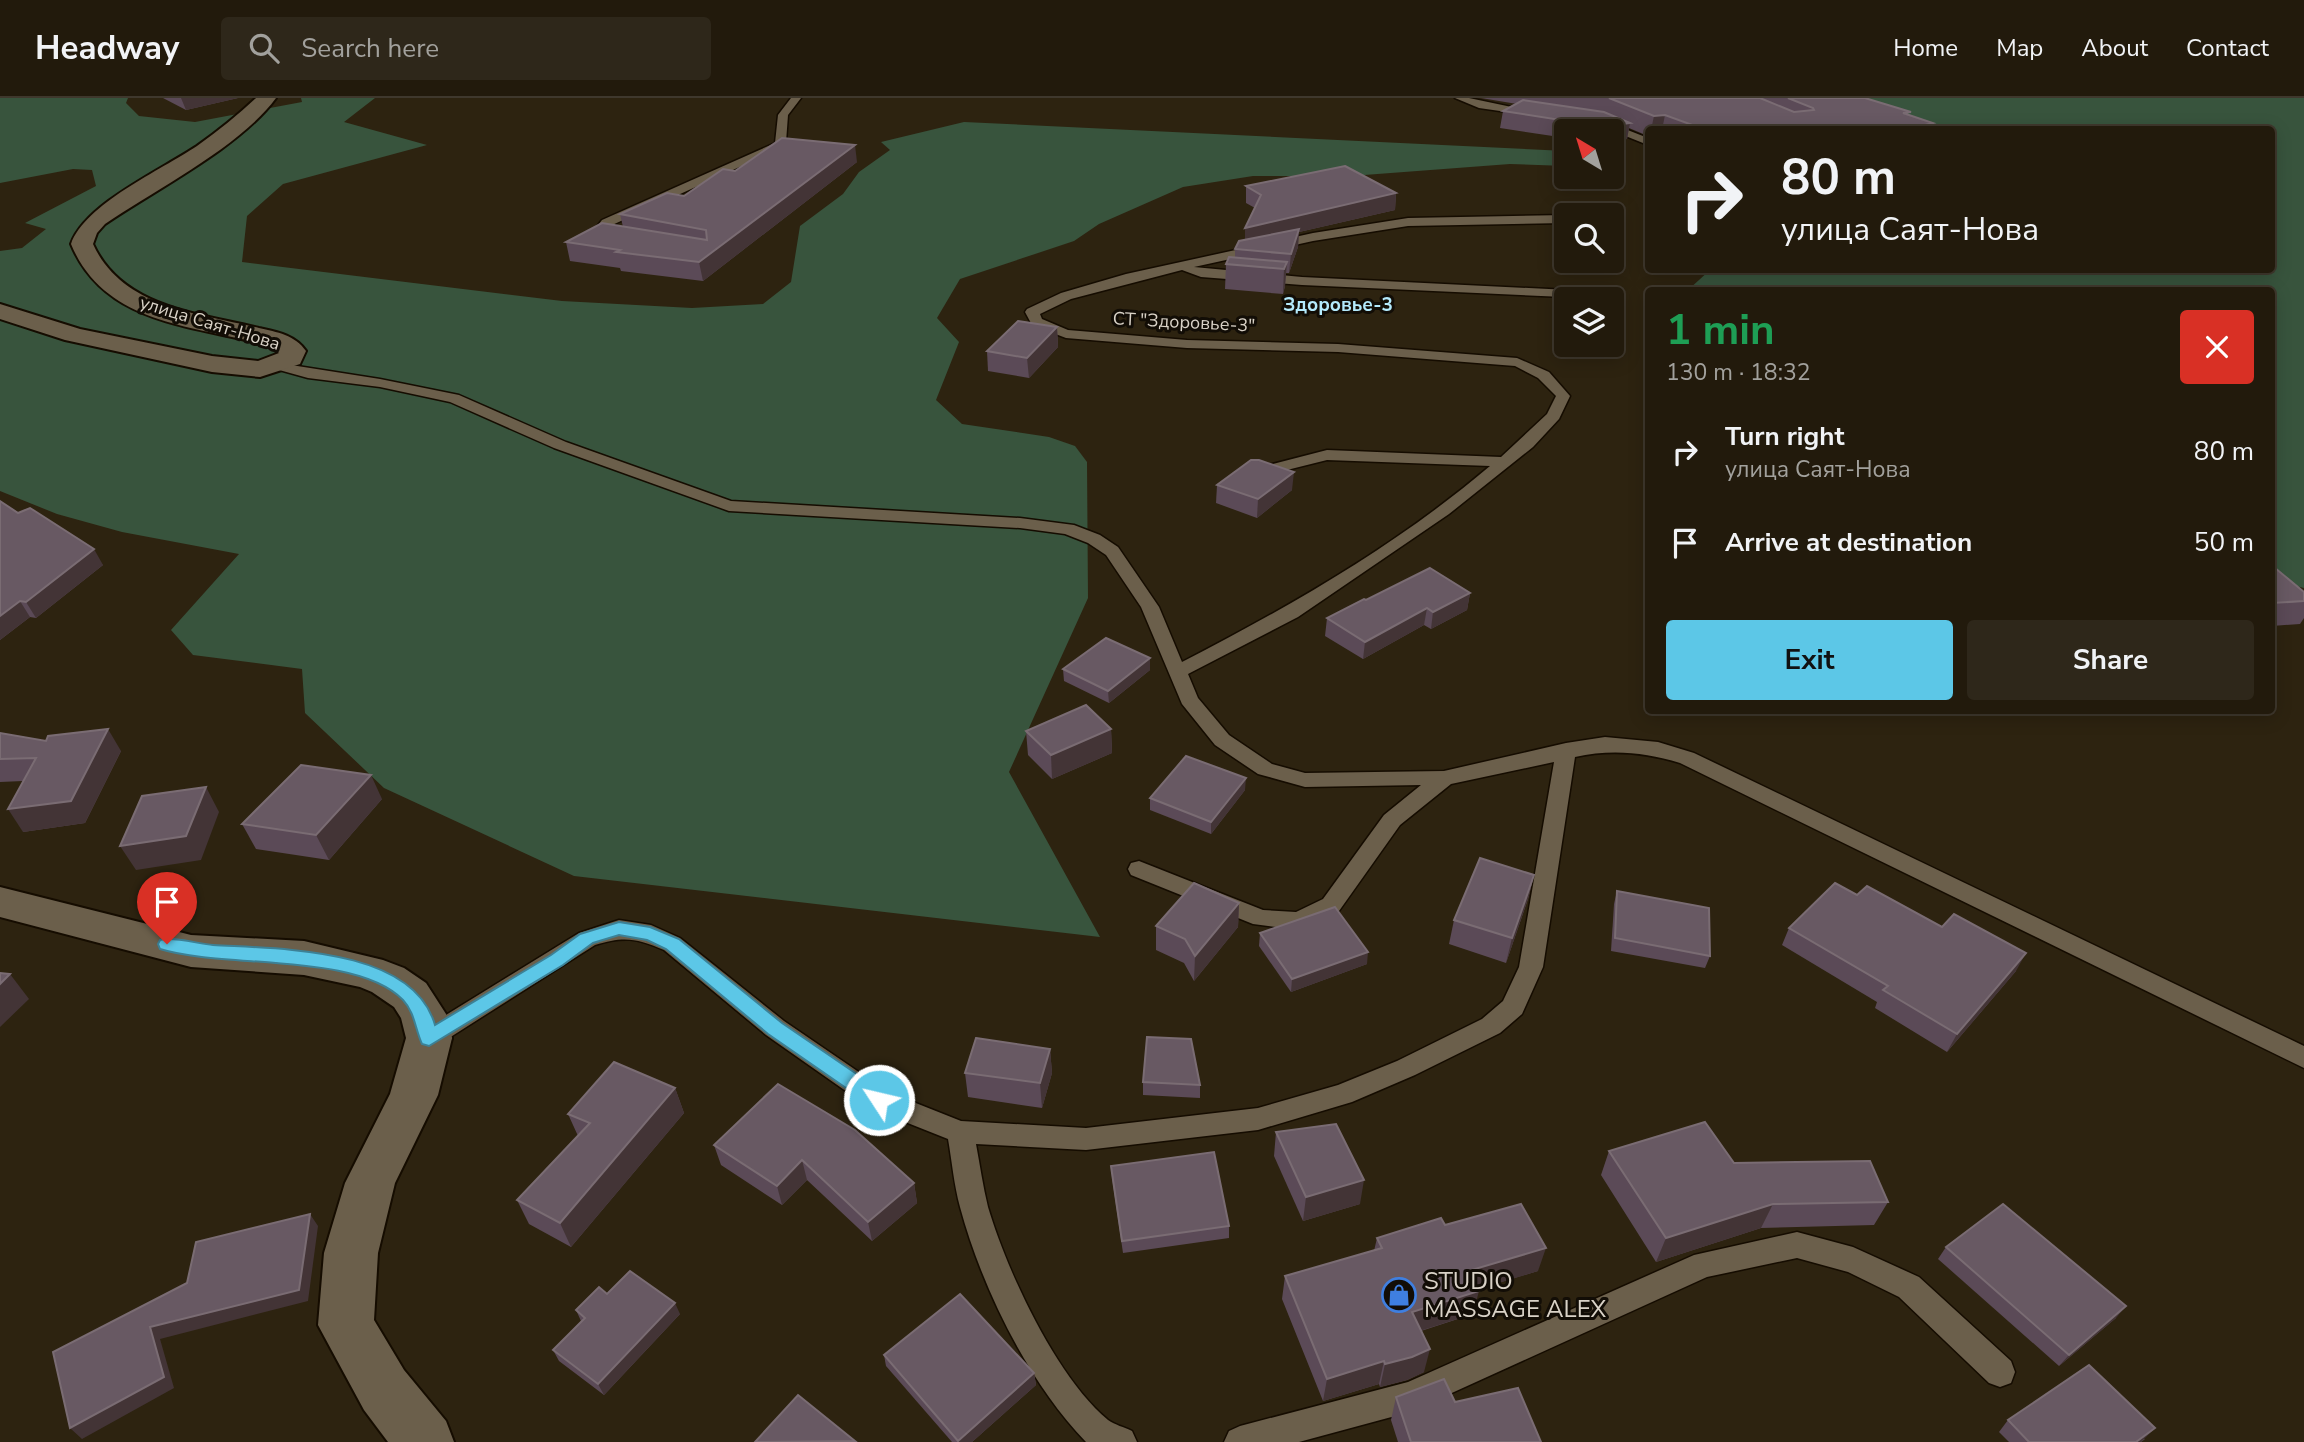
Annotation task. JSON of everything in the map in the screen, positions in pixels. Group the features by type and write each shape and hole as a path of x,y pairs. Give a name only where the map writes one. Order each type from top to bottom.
{"street":[{"name":"улица Саят-Нова","path":"0,311 74,335 212,364 260,369 291,358 293,351 279,341 158,310 119,293 88,259 82,244 86,232 97,219 190,160 243,121 267,98"},
{"path":"0,902 191,951 304,958 367,972 388,980 410,995 423,1014 429,1038 414,1095 370,1183 351,1253 346,1325 384,1390 425,1442"}],"lane":[{"path":"779,145 783,115 796,98"},
{"path":"1460,98 1479,105 1542,114"},
{"path":"1624,132 1645,141"},
{"path":"633,241 609,236 601,229 606,223 779,145 806,147"},
{"name":"СТ \"Здоровье-3\"","path":"1177,672 1292,613 1469,493 1537,435 1563,403 1563,396 1553,380 1537,369 1517,362 1338,348 1187,344 1066,334 1037,322 1032,312 1066,296 1130,277 1313,237 1408,222 1554,219"},
{"path":"1182,267 1201,273 1302,281 1554,293"},
{"path":"277,365 308,374 380,383 454,398 560,445 729,506 1020,523 1068,529 1094,539 1112,551 1150,607 1189,700 1222,740 1265,769 1305,779 1444,778 1566,750 1605,744 1630,745 1687,758 2304,1058"},
{"path":"1263,471 1327,455 1503,462"},
{"path":"429,1038 587,939 619,929 650,934 672,944 775,1028 879,1100 960,1132 1086,1139 1258,1119 1343,1094 1406,1068 1492,1026 1513,1007 1531,967 1566,750"},
{"path":"1139,869 1261,918 1299,921 1318,914 1331,905 1392,820 1444,778"},
{"path":"960,1132 974,1208 999,1274 1037,1348 1069,1403 1099,1433 1121,1442"},
{"path":"1240,1442 1410,1397 1704,1264 1797,1245 1853,1260 1909,1287 2000,1372"}],"green space":[{"path":"0,98 128,98 126,103 139,116 195,122 302,102 301,98 375,98 344,122 427,145 283,184 247,216 242,262 562,301 692,308 763,304 791,282 800,226 843,194 859,172 890,150 881,142 964,122 1554,150 1554,166 1510,164 1351,176 1253,176 1183,187 1099,224 1074,241 960,279 937,318 959,342 936,400 962,424 1049,437 1075,446 1087,462 1088,598 1009,772 1100,937 574,876 384,788 305,713 302,669 193,655 171,630 239,554 122,532 57,514 0,491 0,251 22,248 46,229 25,223 96,186 92,170 73,169 0,183"},
{"path":"1809,98 2304,98 2304,588 2275,581 2275,287 1691,287 1707,273 2275,273 2275,126 1898,126"}],"building":[{"path":"1609,98 1760,98 1794,112 1814,110 1788,98 1865,98 1911,112 1903,113 1933,123 1921,126 1695,126 1665,115 1654,116"},
{"path":"1523,100 1604,112 1621,119 1554,119 1503,111"},
{"path":"782,138 855,145 699,262 616,252 620,250 566,242 602,223 707,240 706,230 620,214 667,193 684,196 723,169 735,171"},
{"path":"1345,166 1396,193 1245,228 1261,195 1246,186"},
{"path":"1299,229 1291,254 1235,249 1239,241"},
{"path":"1229,257 1287,262 1284,269 1226,264"},
{"path":"1018,321 1057,327 1027,358 987,351"},
{"path":"1251,460 1259,460 1294,472 1258,499 1217,485"},
{"path":"0,501 18,513 30,508 94,549 26,602 20,601 0,616"},
{"path":"1430,568 1470,593 1433,612 1427,608 1365,642 1327,618 1364,599"},
{"path":"2275,568 2304,592 2304,601 2275,603"},
{"path":"1106,638 1150,658 1108,691 1063,669"},
{"path":"1086,705 1111,729 1051,755 1026,731"},
{"path":"108,729 71,801 8,809 36,758 0,759 0,733 46,741 48,736"},
{"path":"1186,756 1246,778 1211,822 1150,798"},
{"path":"301,765 371,775 316,835 242,824"},
{"path":"206,787 186,836 120,846 142,796"},
{"path":"1480,858 1534,875 1512,938 1454,920"},
{"path":"1194,883 1239,903 1195,956 1185,939 1156,926"},
{"path":"1835,883 1857,895 1867,886 1942,927 1954,914 2026,953 1957,1034 1883,990 1888,986 1789,928"},
{"path":"1617,891 1709,908 1710,956 1615,938"},
{"path":"1335,907 1368,952 1292,979 1260,933"},
{"path":"0,973 10,974 0,984"},
{"path":"1147,1037 1191,1039 1200,1085 1143,1082"},
{"path":"976,1038 1050,1049 1040,1083 965,1073"},
{"path":"614,1062 675,1088 560,1223 517,1200 590,1123 568,1114"},
{"path":"778,1084 855,1130 914,1183 868,1222 802,1160 777,1186 714,1145"},
{"path":"1705,1122 1734,1163 1870,1161 1888,1202 1773,1204 1666,1238 1609,1151"},
{"path":"1336,1124 1364,1180 1306,1197 1276,1132"},
{"path":"1214,1152 1229,1226 1122,1241 1111,1166"},
{"path":"1521,1204 1546,1248 1468,1271 1479,1291 1412,1312 1430,1349 1412,1357 1385,1364 1384,1361 1327,1379 1285,1276 1382,1248 1377,1238 1441,1218 1445,1225"},
{"path":"2003,1204 2126,1306 2069,1355 1946,1247"},
{"path":"310,1214 299,1290 150,1327 164,1377 70,1428 53,1352 187,1283 196,1242"},
{"path":"630,1271 675,1303 598,1384 553,1350 585,1318 576,1310 599,1287 607,1294"},
{"path":"960,1294 1034,1373 958,1441 884,1355"},
{"path":"2089,1365 2155,1428 2136,1442 2029,1442 2008,1420"},
{"path":"1444,1379 1455,1402 1518,1388 1541,1442 1411,1442 1396,1397"},
{"path":"798,1395 855,1441 755,1442"}],"place":[{"name":"STUDIO MASSAGE ALEX","path":"1399,1295"}],"district":[{"name":"Здоровье-3","path":"1338,305"}],"route":[{"path":"167,944 191,951 304,958 367,972 388,980 410,995 423,1014 429,1038 587,939 619,929 650,934 672,944 775,1028 879,1100"}]}
